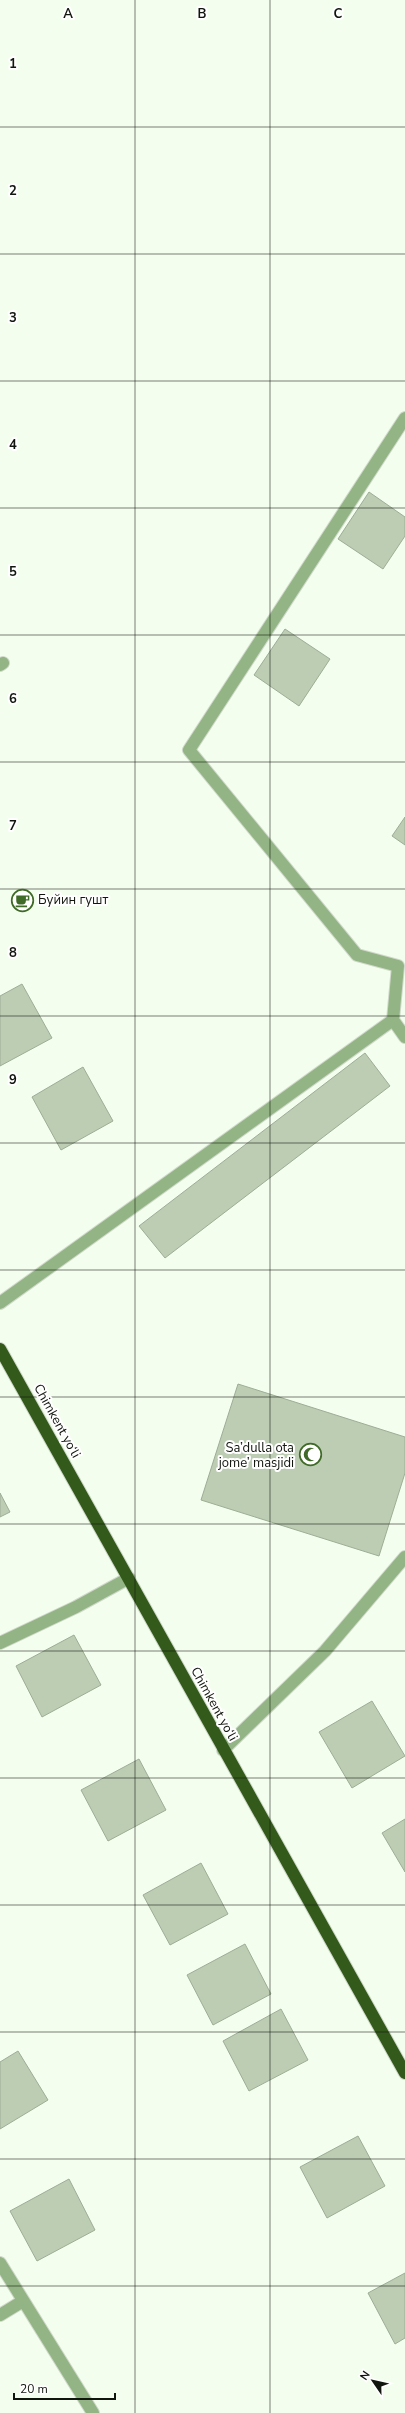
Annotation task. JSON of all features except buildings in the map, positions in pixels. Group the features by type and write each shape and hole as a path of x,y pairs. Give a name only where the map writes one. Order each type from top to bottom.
{"highway":[{"name":"Chimkent yo‘li","path":"0,1349 129,1578 223,1750 405,2072"}],"street":[{"path":"405,418 189,750 357,955 402,963 393,1020 405,1037"},
{"path":"0,1303 393,1020"},
{"path":"223,1750 324,1651 405,1557"},
{"path":"0,1643 76,1607 129,1578"},
{"path":"0,2263 93,2413"},
{"path":"0,2315 23,2301"}],"place":[{"name":"Буйин гушт","path":"23,900"},
{"name":"Sa’dulla ota jome’ masjidi","path":"310,1455"}]}
